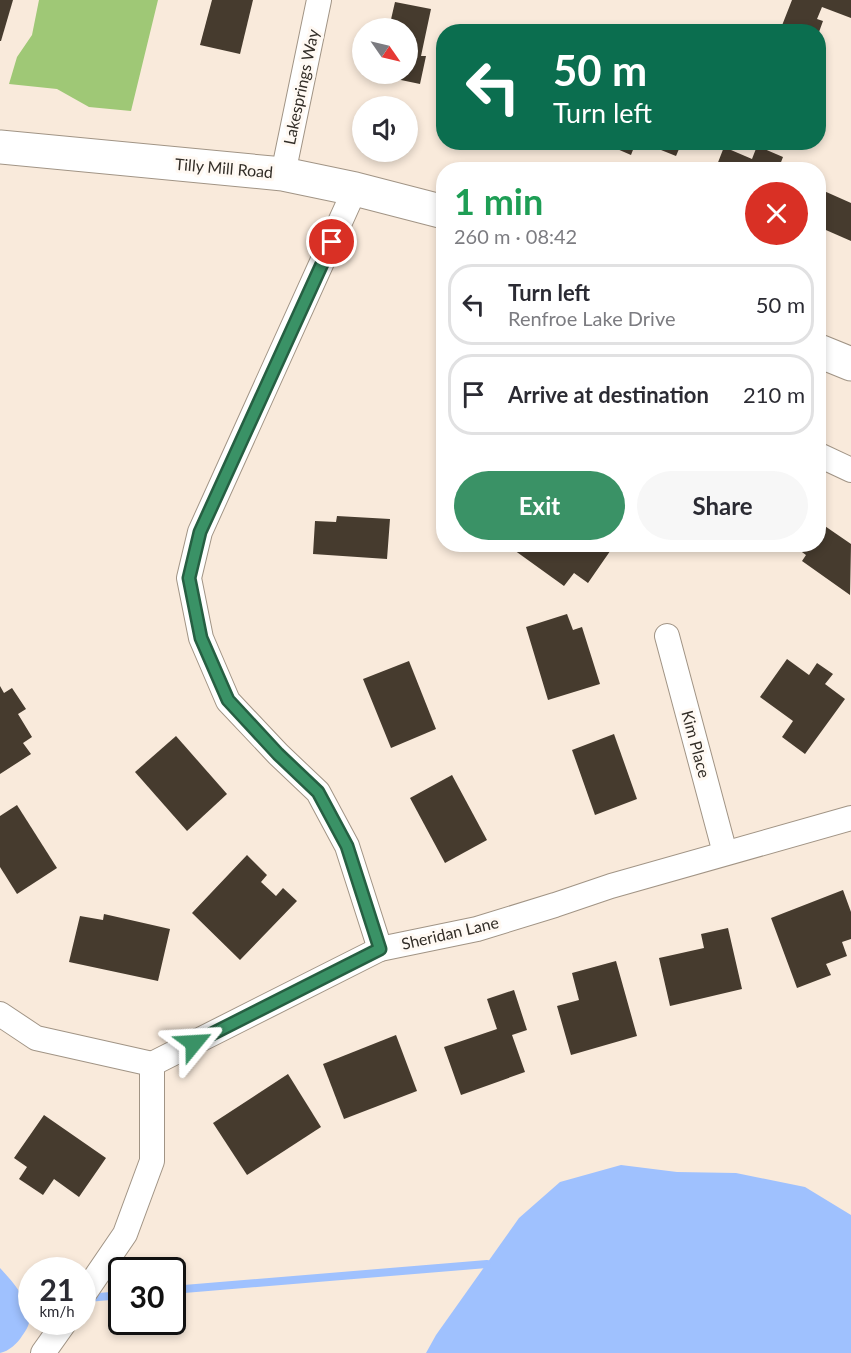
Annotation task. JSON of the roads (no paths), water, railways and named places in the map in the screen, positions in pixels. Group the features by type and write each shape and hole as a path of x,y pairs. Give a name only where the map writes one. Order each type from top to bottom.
{"street":[{"name":"Lakesprings Way","path":"283,174 319,0"},
{"name":"Tilly Mill Road","path":"0,147 283,174 356,189 436,210"},
{"path":"356,189 200,532 189,578 201,638 228,700 278,754 318,792 347,846 380,949"},
{"path":"826,354 851,364"},
{"path":"826,458 851,470"},
{"name":"Kim Place","path":"667,636 725,853"},
{"name":"Sheridan Lane","path":"152,1064 380,949 477,929 611,886 851,818"},
{"path":"0,1014 36,1038 152,1064 152,1161 125,1234 96,1276"},
{"path":"43,1353 56,1335"}],"water":[{"path":"621,1165 677,1172 736,1173 805,1187 851,1215 851,1353 426,1353 436,1335 519,1218 560,1182"},
{"path":"0,1268 18,1290 18,1335 22,1335 7,1351 0,1353"}],"waterway":[{"path":"186,1289 487,1264"},
{"path":"96,1297 108,1296"}]}
